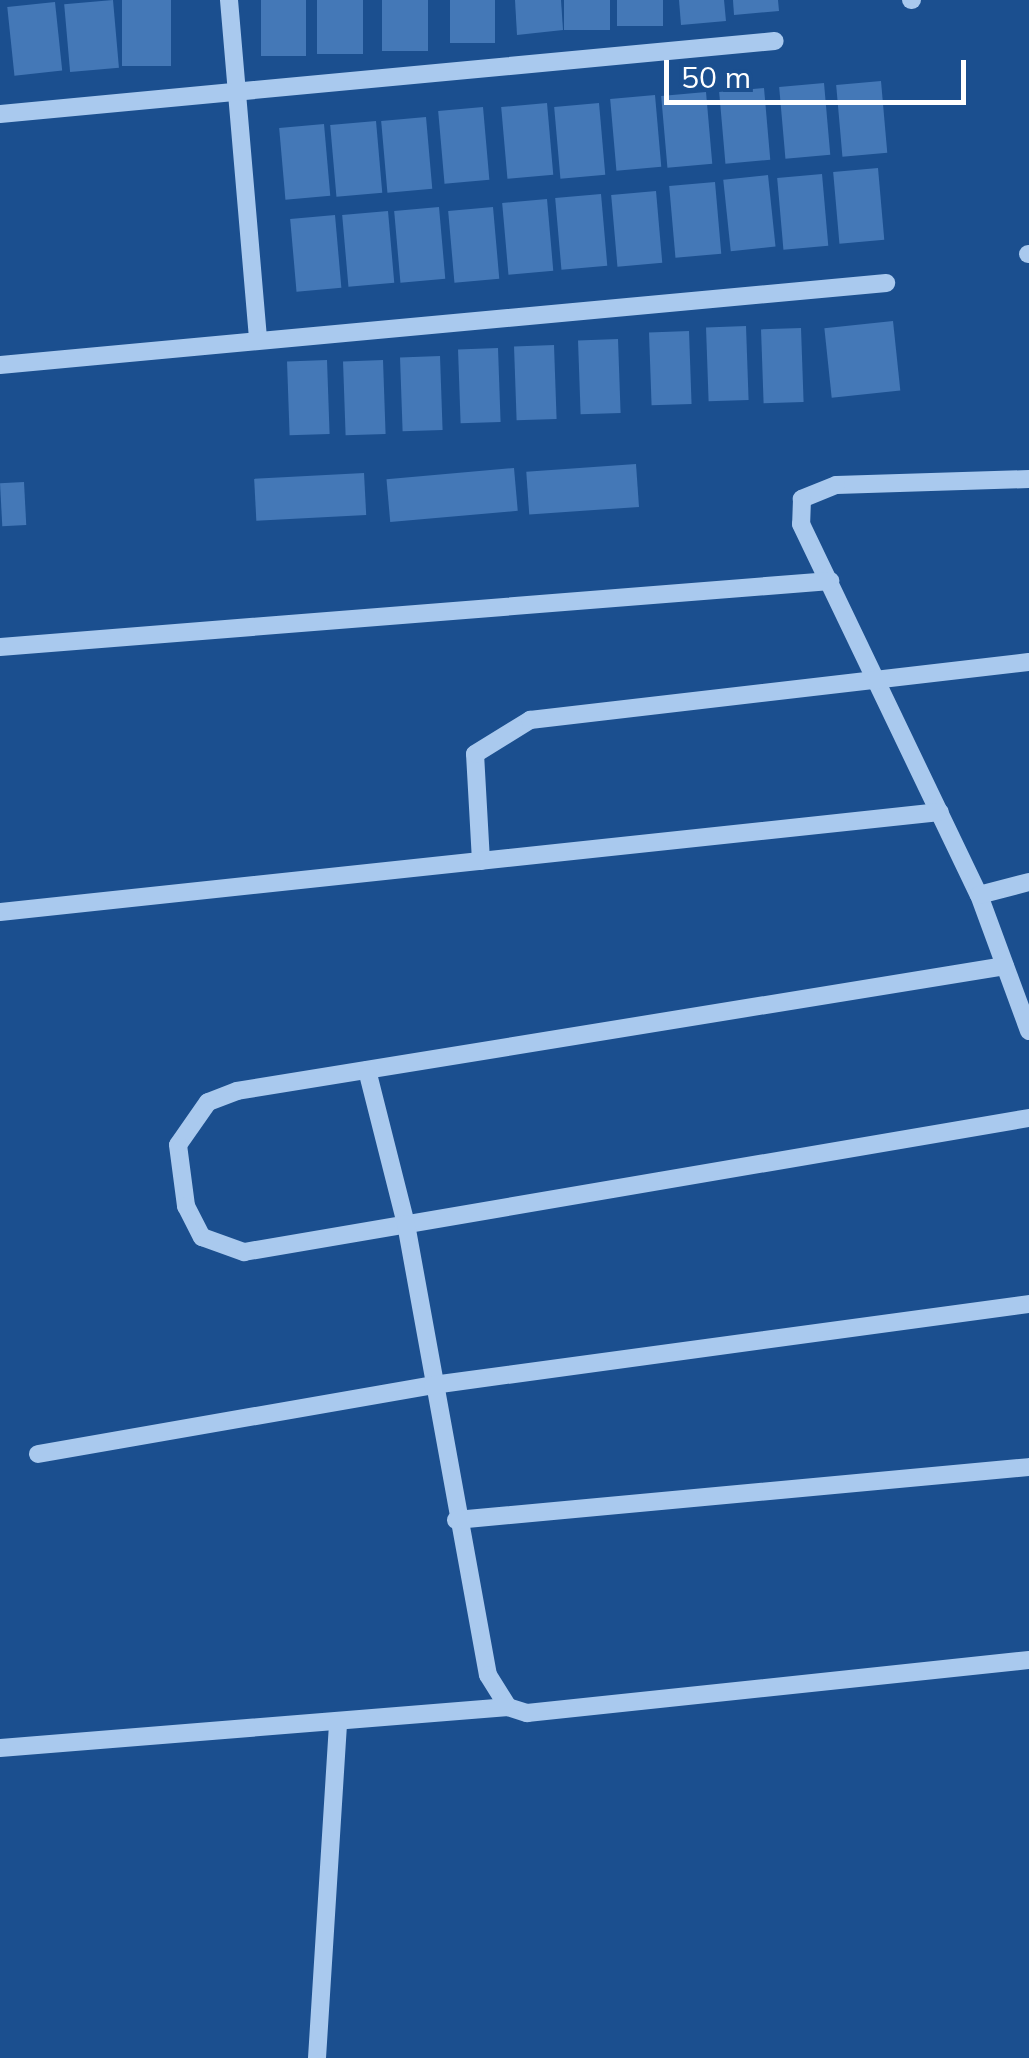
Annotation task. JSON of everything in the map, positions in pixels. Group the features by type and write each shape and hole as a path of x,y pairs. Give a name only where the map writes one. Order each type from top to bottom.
{"street":[{"path":"229,0 258,335"},
{"path":"0,114 238,98 775,41"},
{"path":"0,365 258,335 886,283"},
{"path":"1029,479 878,480 802,500 801,524 979,895 1029,1031"},
{"path":"0,647 830,581"},
{"path":"481,861 476,754 530,720 1029,662"},
{"path":"0,912 940,812"},
{"path":"979,895 1029,882"},
{"path":"1005,966 368,1070 208,1102 178,1145 186,1206 202,1237 244,1252 1029,1118"},
{"path":"368,1070 406,1224 456,1520 488,1675 508,1708"},
{"path":"38,1454 433,1385 1029,1304"},
{"path":"456,1520 1029,1466"},
{"path":"0,1748 508,1708 527,1714 1029,1660"},
{"path":"317,2058 338,1722"}],"building":[{"path":"113,0 119,68 70,72 64,4"},
{"path":"122,0 171,0 171,66 122,66"},
{"path":"261,0 306,0 306,56 261,56"},
{"path":"317,0 363,0 363,54 317,54"},
{"path":"382,0 428,0 428,51 382,51"},
{"path":"450,0 495,0 495,43 450,43"},
{"path":"515,0 561,0 563,30 517,35"},
{"path":"564,0 610,0 610,30 564,30"},
{"path":"617,0 663,0 663,26 617,26"},
{"path":"679,0 724,0 726,21 681,25"},
{"path":"733,0 778,0 779,11 734,15"},
{"path":"55,2 62,71 14,76 7,7"},
{"path":"881,81 887,153 842,157 836,85"},
{"path":"824,83 830,155 785,159 779,87"},
{"path":"764,88 770,160 725,164 719,92"},
{"path":"706,92 712,164 667,168 661,96"},
{"path":"655,95 661,167 616,171 610,99"},
{"path":"547,103 553,175 507,179 501,107"},
{"path":"599,103 605,175 560,179 554,107"},
{"path":"483,107 489,180 445,184 438,111"},
{"path":"426,117 432,189 387,193 381,121"},
{"path":"376,121 382,193 336,197 330,125"},
{"path":"324,124 330,196 285,200 279,128"},
{"path":"878,168 884,240 839,244 833,172"},
{"path":"822,174 828,246 783,250 777,178"},
{"path":"768,175 776,247 731,251 723,180"},
{"path":"715,182 721,254 675,258 669,186"},
{"path":"656,191 662,263 617,267 611,195"},
{"path":"601,194 607,266 561,270 555,198"},
{"path":"547,199 553,271 508,275 502,203"},
{"path":"439,207 445,279 400,283 394,211"},
{"path":"493,207 499,279 454,283 448,211"},
{"path":"388,211 394,283 348,287 342,215"},
{"path":"335,215 341,288 297,292 290,219"},
{"path":"893,321 900,391 832,398 824,328"},
{"path":"746,326 749,400 709,401 706,327"},
{"path":"801,328 804,402 764,403 761,329"},
{"path":"689,331 692,404 652,405 649,332"},
{"path":"618,339 621,413 581,414 578,340"},
{"path":"554,345 557,419 517,420 514,346"},
{"path":"498,348 501,422 461,423 458,349"},
{"path":"440,356 443,430 403,431 400,357"},
{"path":"327,360 330,434 290,435 287,361"},
{"path":"383,360 386,434 346,435 343,361"},
{"path":"636,464 639,507 529,515 526,472"},
{"path":"514,468 518,511 390,522 386,479"},
{"path":"364,473 366,515 256,521 254,479"},
{"path":"24,482 26,525 2,526 0,483"}]}
